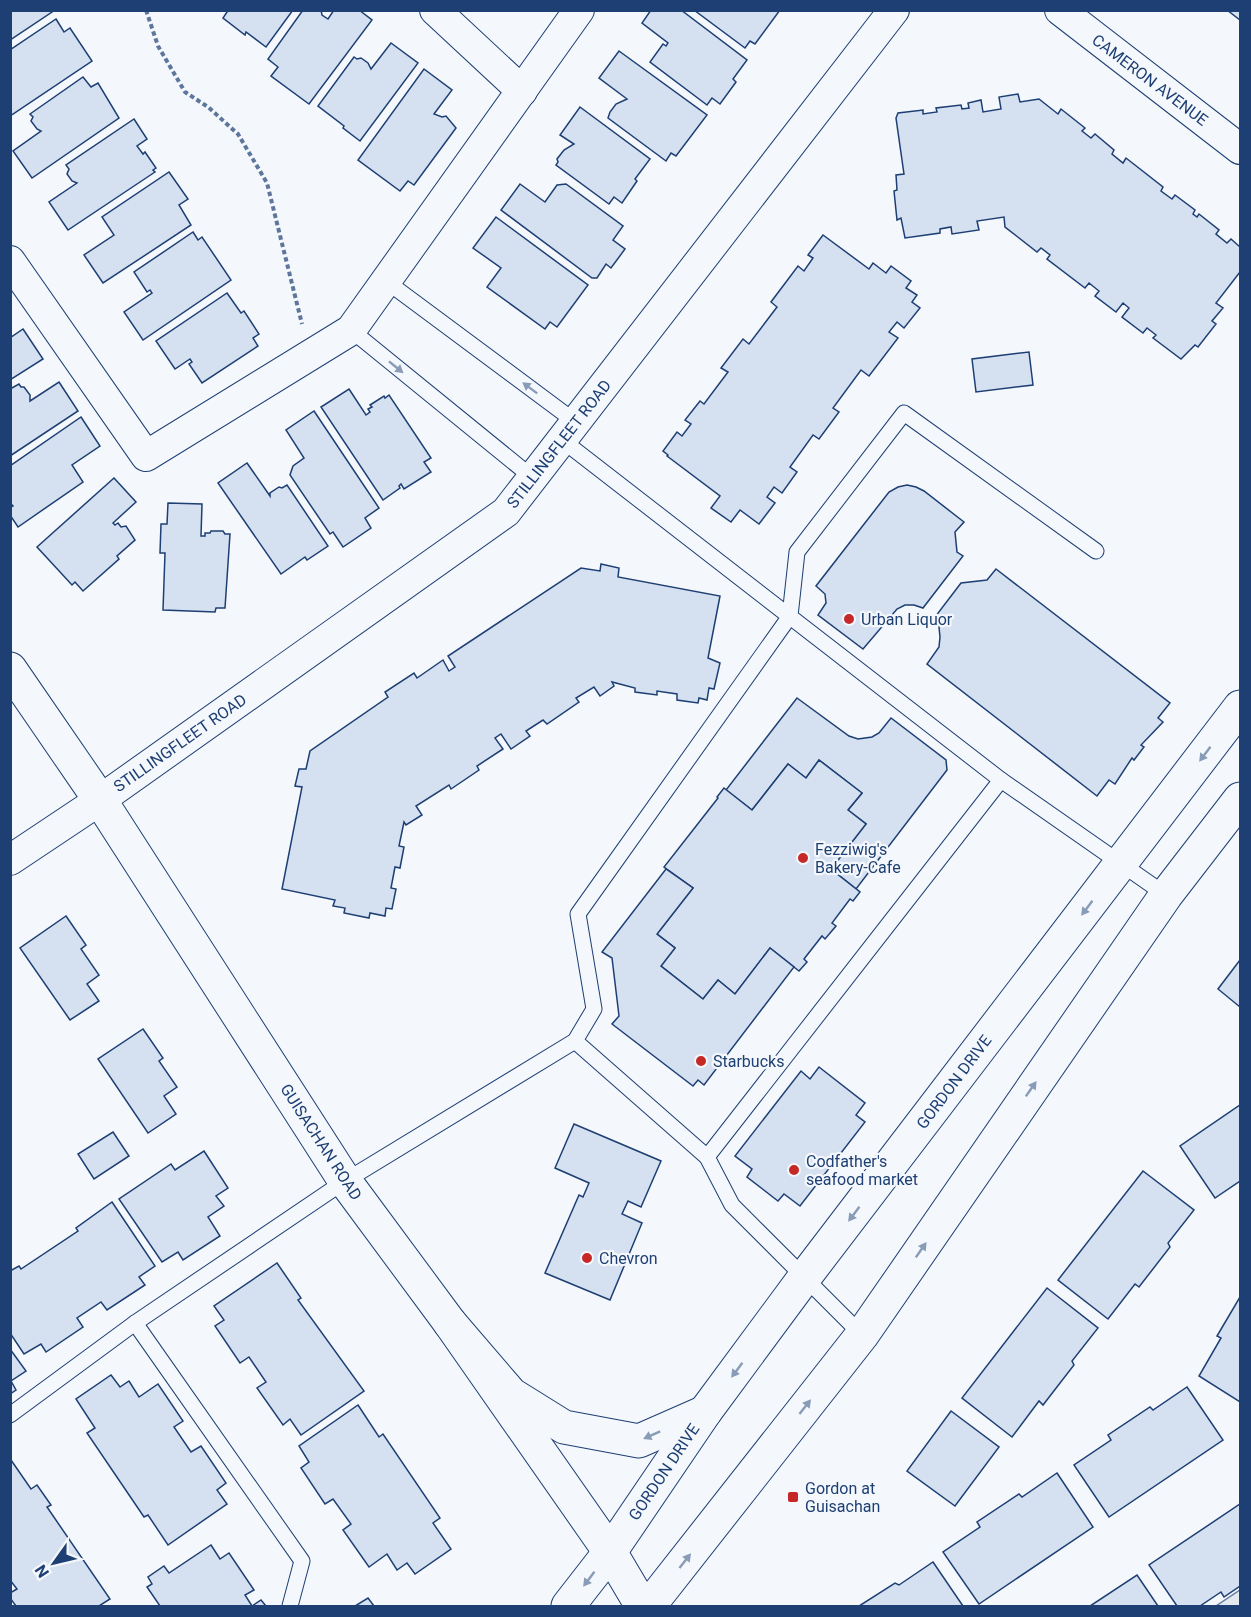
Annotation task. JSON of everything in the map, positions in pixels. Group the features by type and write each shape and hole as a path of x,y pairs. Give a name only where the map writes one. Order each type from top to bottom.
{"main road":[{"name":"GUISACHAN ROAD","path":"10,669 100,800 345,1181 450,1323 610,1552 642,1606"},
{"name":"GORDON DRIVE","path":"568,1606 610,1552 705,1412 804,1278 1240,707"},
{"path":"649,1606 862,1335 1166,895 1240,799"},
{"path":"450,1323 511,1394 564,1427 639,1441 705,1412"}],"street":[{"path":"435,10 522,91"},
{"path":"10,261 146,456 351,330 579,10"},
{"name":"STILLINGFLEET ROAD","path":"10,860 100,800 506,512 894,10"},
{"name":"CAMERON AVENUE","path":"1060,10 1240,149"}],"lane":[{"path":"386,281 570,431 790,616 1000,780 1166,895"},
{"path":"351,330 532,478"},
{"path":"10,1415 135,1323 345,1181 575,1041 594,1009 578,914 790,616 797,552 904,413 1096,551"},
{"path":"707,1158 1000,780"},
{"path":"575,1041 707,1158 732,1205 862,1335"},
{"path":"135,1323 302,1562 290,1606"}],"path":[{"path":"146,10 158,46 185,92 208,107 238,134 267,183 303,328 317,351"}],"shaded area":[{"path":"1240,1590 1240,1606 1216,1606"}],"building":[{"path":"10,10 55,10 10,40"},
{"path":"225,10 293,10 266,47 223,18 227,12"},
{"path":"303,10 321,10 322,15 328,19 334,10 359,10 372,20 309,104 271,76 278,67 268,59"},
{"path":"651,10 681,10 747,60 733,79 736,82 720,104 712,98 707,105 650,62 663,44 666,46 668,43 642,23"},
{"path":"694,10 780,10 755,44 750,41 745,48"},
{"path":"1227,10 1240,10 1240,20"},
{"path":"56,19 64,32 70,28 92,61 10,116 10,50"},
{"path":"391,43 418,63 360,141 318,106 354,57 361,58 368,63 371,69"},
{"path":"619,51 707,115 676,156 671,153 666,161 608,118 616,104 627,99 599,78"},
{"path":"424,69 452,90 434,114 446,116 456,128 414,185 408,181 400,191 358,160"},
{"path":"83,77 91,87 98,83 119,118 32,178 13,151 41,131 31,121 33,117 30,114"},
{"path":"1018,94 1020,102 1039,99 1058,114 1061,109 1085,128 1082,131 1091,138 1095,134 1114,150 1112,154 1123,163 1126,158 1163,187 1161,191 1172,199 1175,195 1195,210 1193,214 1197,217 1199,214 1219,230 1216,234 1227,243 1231,239 1240,247 1240,272 1216,303 1223,308 1212,321 1216,324 1198,347 1195,345 1181,359 1153,338 1156,335 1147,328 1143,333 1122,317 1129,308 1123,303 1116,312 1095,296 1099,291 1089,283 1085,288 1047,259 1050,255 1041,248 1037,252 1005,227 1004,217 977,221 979,230 952,234 951,227 940,229 940,233 905,238 901,218 897,220 894,191 897,190 896,175 904,174 896,118 898,113 923,110 923,114 937,112 936,108 961,105 962,109 969,108 968,103 981,100 983,112 1001,109 999,97"},
{"path":"580,107 650,159 635,179 637,181 622,203 614,197 609,204 556,165 557,159 564,150 574,144 560,135"},
{"path":"134,119 147,139 137,146 143,154 145,152 156,168 153,170 155,172 68,230 49,202 77,183 72,181 67,174 69,169 66,165"},
{"path":"169,172 188,199 179,205 191,225 103,283 84,255 114,235 102,217"},
{"path":"520,184 545,202 557,185 566,184 623,226 613,240 625,249 611,268 606,264 597,278 592,278 501,210"},
{"path":"496,217 588,285 557,327 550,322 545,329 487,287 501,268 473,248"},
{"path":"193,232 198,240 202,237 231,280 143,340 124,312 152,293 150,290 147,292 134,272"},
{"path":"823,235 869,269 873,263 886,273 891,266 911,281 906,288 917,295 912,302 920,308 904,328 897,322 889,332 898,338 869,376 861,370 833,408 839,412 819,439 813,435 790,467 797,472 782,493 774,487 767,497 775,503 759,524 740,510 731,522 711,508 720,496 663,451 677,432 682,436 691,424 685,420 700,401 704,404 728,372 721,368 743,339 749,344 777,307 771,302 798,266 804,271 813,258 808,255"},
{"path":"227,293 241,313 244,311 259,334 253,338 258,346 202,383 189,364 192,362 190,359 175,369 156,341"},
{"path":"23,329 43,359 10,380 10,338"},
{"path":"1029,352 1033,385 976,392 972,359"},
{"path":"59,382 78,411 10,456 10,389 19,384 24,387 30,395 30,401"},
{"path":"349,389 366,415 370,412 368,409 372,407 370,405 389,395 431,458 424,462 431,472 404,489 401,484 400,488 383,500 321,407"},
{"path":"314,411 379,508 365,518 371,528 343,547 333,532 330,534 290,475 293,466 304,458 286,430"},
{"path":"81,417 100,446 72,465 83,482 18,527 10,515 10,508 13,506 10,503 10,466"},
{"path":"247,463 270,496 270,493 279,487 287,485 328,546 307,560 305,557 281,574 218,483"},
{"path":"114,478 136,502 113,523 115,525 118,523 121,527 126,526 135,540 117,556 119,559 83,591 75,582 72,585 37,547"},
{"path":"907,485 924,491 964,522 955,532 957,552 963,556 923,608 905,605 897,609 863,649 818,615 826,603 825,594 816,586 889,492"},
{"path":"168,503 202,504 201,536 211,531 223,531 225,534 230,534 225,608 216,608 215,612 163,610 165,553 160,553 161,524 167,524"},
{"path":"601,564 619,568 618,577 720,596 708,658 720,663 714,689 709,688 707,700 699,698 698,703 677,700 677,694 657,691 657,695 635,692 635,688 612,682 614,686 600,696 594,687 576,698 579,702 547,724 543,720 526,731 530,736 511,749 501,734 495,738 503,749 477,766 479,770 451,789 449,785 416,806 422,815 406,825 404,822 399,846 404,847 400,868 395,867 391,888 396,889 392,909 386,908 385,916 370,913 369,918 344,913 345,908 333,906 335,900 282,889 302,787 295,786 299,769 306,769 310,751 388,697 385,692 414,673 417,678 443,660 449,671 455,667 448,656 581,568 600,571"},
{"path":"996,569 1170,703 1158,718 1163,722 1141,745 1144,747 1134,760 1132,758 1115,784 1109,780 1097,796 927,664 939,647 939,627 935,617 961,583 987,580"},
{"path":"797,698 849,736 858,739 872,737 879,733 891,718 946,760 947,770 856,889 831,869 866,824 848,810 862,793 819,760 806,778 788,764 752,810 726,790"},
{"path":"819,760 862,793 848,810 866,824 831,869 860,892 853,901 850,899 832,923 836,926 825,939 822,936 804,959 807,962 799,971 770,948 735,994 718,980 703,999 661,966 675,948 657,934 693,888 664,867 724,788 752,810 788,764 806,778"},
{"path":"666,869 693,888 657,934 675,948 661,966 703,999 718,980 735,994 770,948 794,967 704,1085 698,1080 693,1086 612,1024 619,1016 612,958 602,952"},
{"path":"66,916 86,945 81,949 99,975 87,984 99,1001 70,1020 20,948"},
{"path":"1240,960 1240,1007 1218,989"},
{"path":"143,1029 163,1058 159,1061 177,1087 164,1096 176,1114 148,1133 98,1059"},
{"path":"819,1067 865,1103 856,1115 865,1122 800,1206 784,1194 778,1201 747,1177 752,1169 735,1156 801,1071 810,1079"},
{"path":"1240,1105 1240,1181 1215,1198 1180,1146"},
{"path":"574,1124 661,1161 641,1207 628,1201 622,1214 642,1223 610,1300 545,1273 579,1195 583,1197 589,1183 555,1168"},
{"path":"113,1132 129,1156 94,1179 78,1154"},
{"path":"204,1151 228,1188 216,1196 224,1206 208,1217 220,1236 183,1260 178,1252 162,1262 119,1199 171,1164 175,1170"},
{"path":"1143,1171 1194,1210 1168,1243 1170,1247 1139,1287 1135,1284 1108,1319 1058,1280"},
{"path":"112,1202 155,1266 139,1277 145,1285 107,1310 101,1302 77,1318 83,1327 46,1352 41,1344 24,1354 10,1333 10,1271 19,1266 21,1269 78,1231 76,1228"},
{"path":"277,1263 301,1298 298,1300 364,1391 301,1435 290,1419 283,1425 257,1388 266,1382 249,1357 240,1363 215,1326 224,1320 214,1306"},
{"path":"1047,1288 1098,1328 1072,1361 1074,1365 1043,1405 1039,1401 1012,1437 962,1398"},
{"path":"1240,1297 1240,1402 1199,1376 1221,1338 1217,1336"},
{"path":"10,1349 26,1371 11,1381 16,1390 10,1394"},
{"path":"111,1375 120,1387 129,1381 139,1397 158,1384 183,1421 174,1427 191,1452 201,1446 226,1483 217,1490 227,1504 168,1545 148,1515 144,1517 87,1433 95,1428 76,1399"},
{"path":"1187,1387 1223,1440 1109,1517 1074,1465 1111,1440 1108,1435 1150,1407 1153,1410"},
{"path":"358,1405 379,1437 383,1434 440,1518 433,1523 451,1549 415,1574 407,1563 397,1570 387,1554 369,1567 343,1530 351,1524 333,1499 325,1504 301,1468 309,1462 299,1446"},
{"path":"951,1411 999,1447 955,1506 907,1471"},
{"path":"11,1460 31,1489 37,1485 51,1505 47,1507 110,1599 99,1606 16,1606 10,1598 10,1593 17,1589 10,1580"},
{"path":"1057,1473 1093,1527 979,1604 943,1552 980,1527 977,1522 1019,1494 1022,1497"},
{"path":"1240,1504 1240,1586 1224,1597 1221,1592 1200,1606 1177,1606 1149,1565"},
{"path":"211,1545 220,1559 229,1553 254,1590 245,1595 252,1606 160,1606 147,1587 152,1584 148,1577 164,1566 169,1573"},
{"path":"933,1562 963,1606 859,1606 895,1583 899,1585"},
{"path":"1137,1575 1158,1606 1090,1606"},
{"path":"368,1598 374,1606 355,1606"},
{"path":"261,1600 266,1606 252,1606"}],"place":[{"name":"Urban Liquor","path":"849,619"},
{"name":"Fezziwig's Bakery-Cafe","path":"803,858"},
{"name":"Starbucks","path":"701,1061"},
{"name":"Codfather's seafood market","path":"794,1170"},
{"name":"Chevron","path":"587,1258"},
{"name":"Gordon at Guisachan","path":"793,1497"}]}
